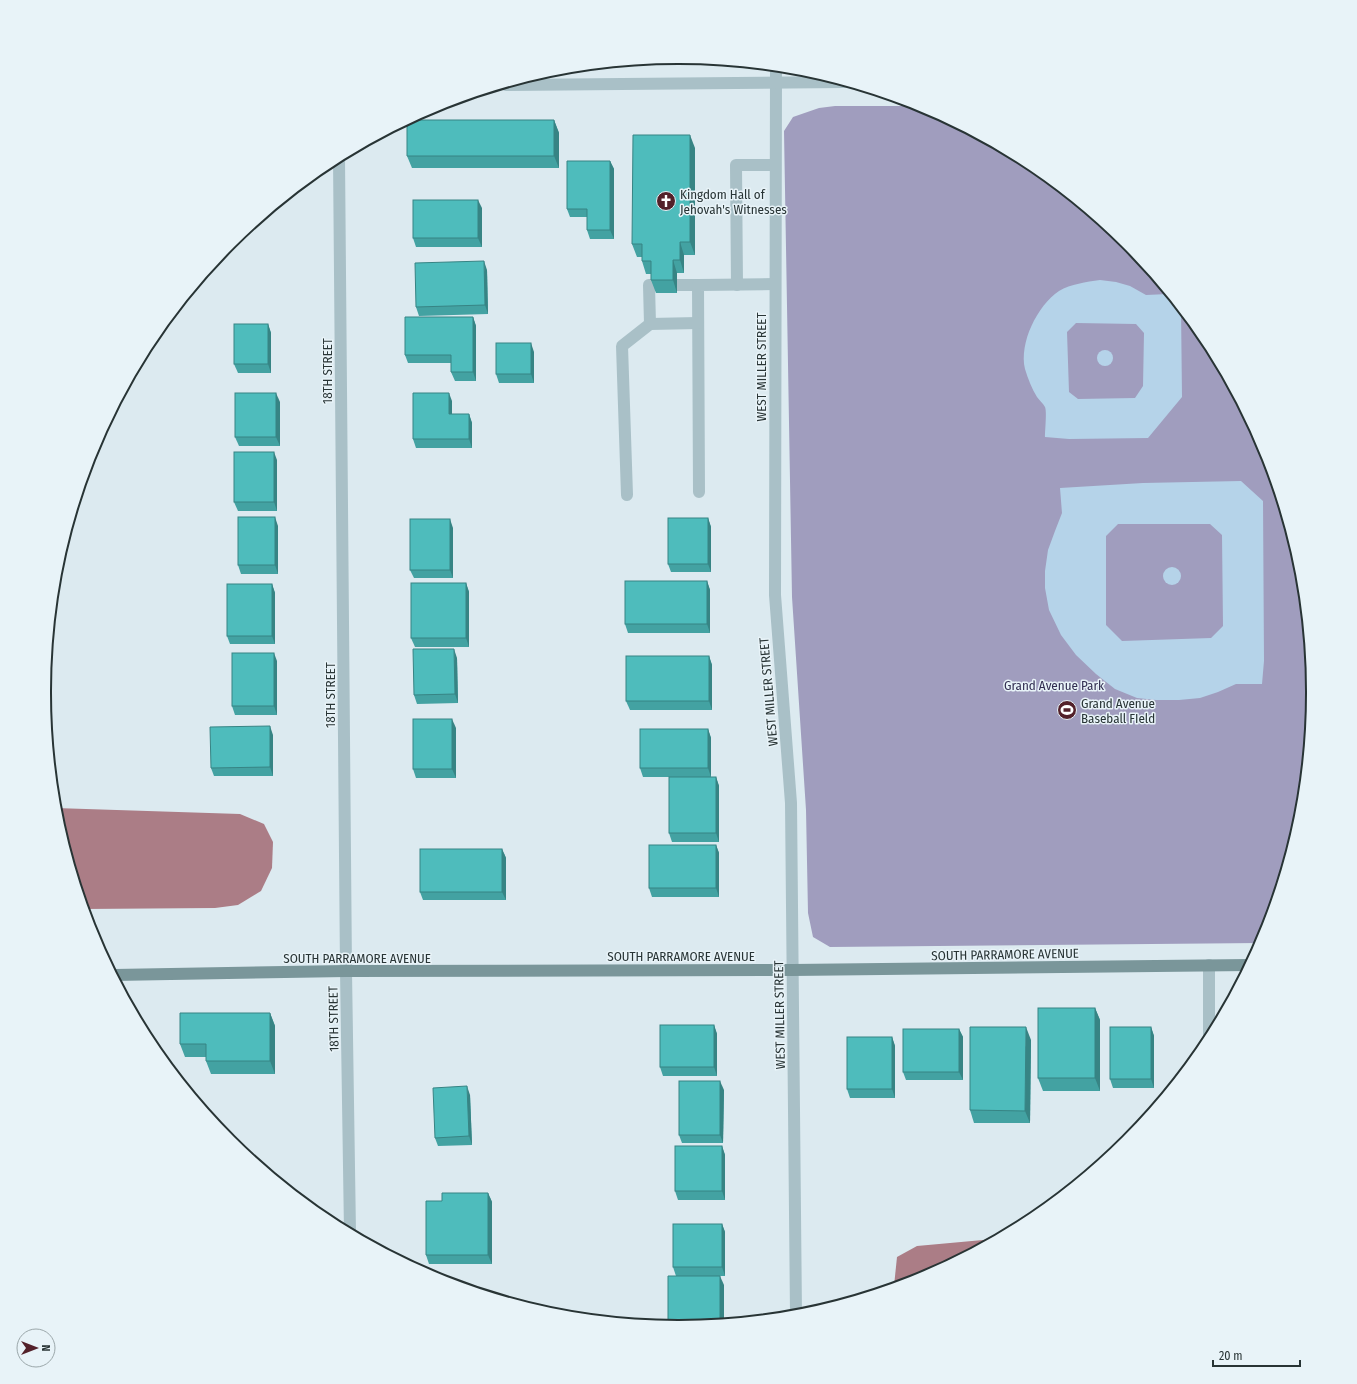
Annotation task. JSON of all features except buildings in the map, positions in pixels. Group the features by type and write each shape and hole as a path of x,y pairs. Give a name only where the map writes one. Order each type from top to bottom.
{"street":[{"name":"WEST MILLER STREET","path":"776,73 775,595 791,803 796,1308"},
{"path":"521,85 824,82"},
{"name":"18TH STREET","path":"339,165 346,971 350,1226"},
{"path":"737,285 736,165 775,165"},
{"path":"677,285 775,284"},
{"path":"650,324 649,285 656,285"},
{"path":"698,285 699,492"},
{"path":"627,495 622,346 650,324 698,322"},
{"name":"SOUTH PARRAMORE AVENUE","path":"119,975 346,971 792,970 1243,965"},
{"path":"1208,966 1209,1027"}],"green space":[{"name":"Grand Avenue Park","path":"835,106 902,106 956,129 1027,170 1092,220 1122,248 1150,278 1200,343 1222,378 1241,414 1273,490 1285,530 1301,610 1305,651 1306,692 1305,733 1301,774 1294,814 1285,854 1273,894 1253,943 830,947 813,937 808,913 806,810 792,597 784,131 793,117 819,108"}],"sand":[{"path":"1100,280 1130,286 1146,295 1163,294 1181,317 1182,397 1148,438 1069,439 1045,437 1046,409 1033,391 1025,369 1024,359 1027,337 1037,315 1051,298 1059,291 1079,284","holes":["1076,323 1136,324 1144,333 1143,386 1135,398 1078,399 1069,392 1067,332"]},
{"path":"1105,350 1112,355 1113,358 1108,365 1105,366 1098,361 1097,358 1102,351"},
{"path":"1241,481 1263,501 1264,661 1262,684 1236,684 1200,698 1156,700 1137,698 1115,689 1096,674 1076,655 1061,635 1049,610 1045,588 1045,571 1048,550 1062,513 1060,488 1143,483","holes":["1118,524 1210,524 1222,535 1223,626 1211,638 1122,641 1106,625 1106,536"]},
{"path":"1168,567 1176,567 1181,572 1179,583 1176,585 1168,585 1163,580 1163,572"}],"shaded area":[{"path":"62,808 240,814 264,824 273,842 272,868 261,891 238,905 215,908 90,909 72,854"},
{"path":"983,1240 956,1255 919,1272 895,1281 897,1257 917,1246"}],"place":[{"name":"Kingdom Hall of Jehovah's Witnesses","path":"666,201"},
{"name":"Grand Avenue Baseball FIeld","path":"1067,710"}]}
